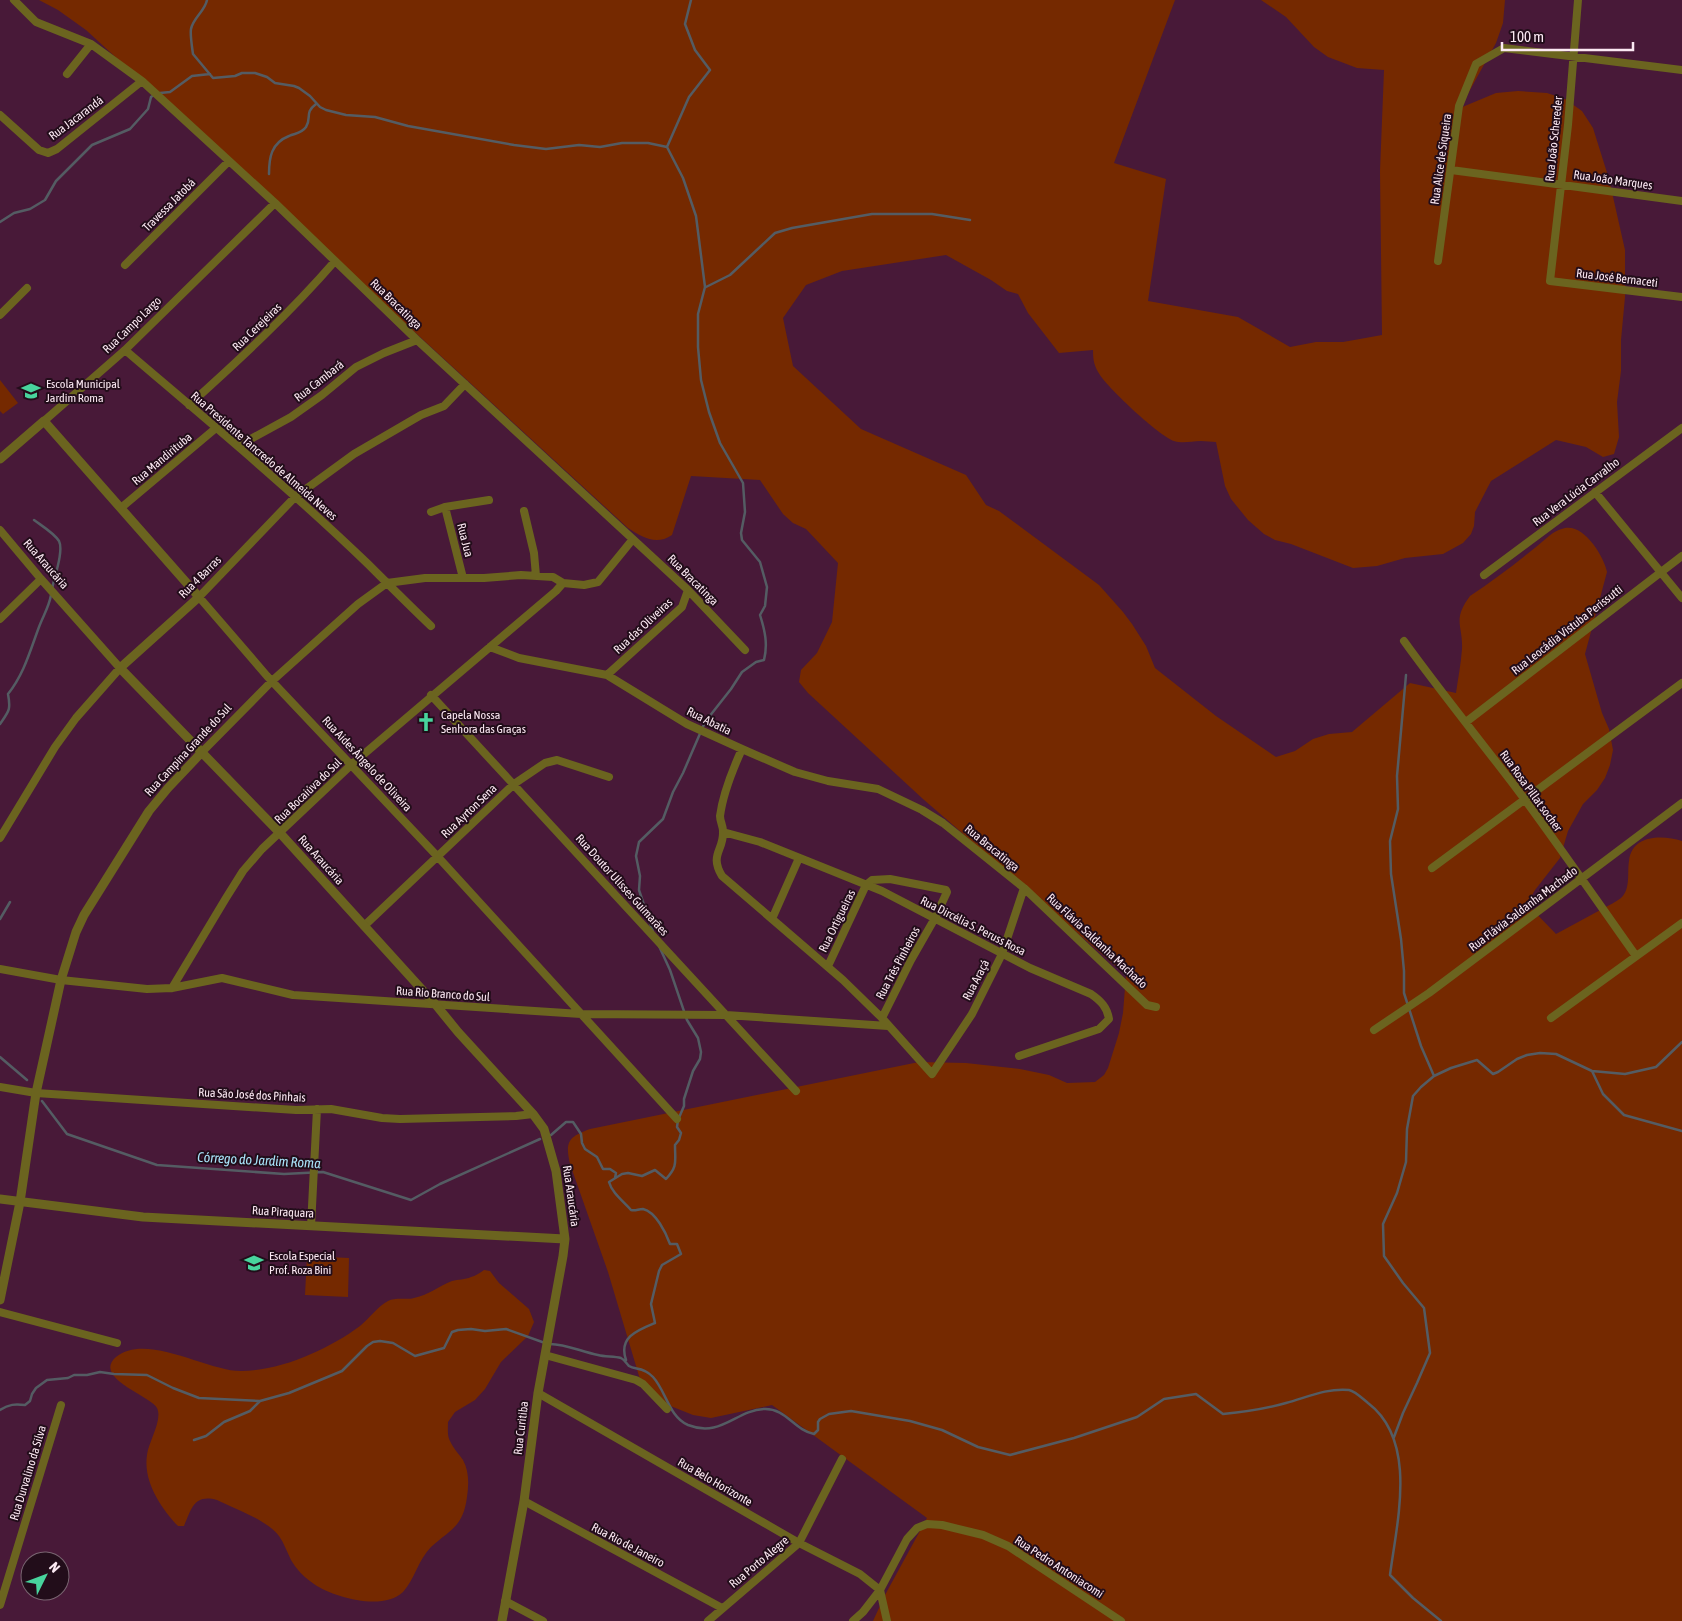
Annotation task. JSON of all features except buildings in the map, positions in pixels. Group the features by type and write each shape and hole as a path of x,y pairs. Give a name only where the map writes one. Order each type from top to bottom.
{"street":[{"name":"Rua Bracatinga","path":"14,0 36,22 91,44 142,81 275,203 417,340 688,590 745,650"},
{"name":"Rua João Schereder","path":"1550,280 1568,125 1578,0"},
{"path":"67,74 91,44"},
{"name":"Rua Alice de Siqueira","path":"1438,261 1459,106 1476,64 1504,48 1573,56"},
{"path":"1573,56 1682,70"},
{"name":"Rua Jacarandá","path":"0,115 39,150 48,153 57,149 142,81"},
{"name":"Travessa Jatobá","path":"125,265 229,161"},
{"name":"Rua João Marques","path":"1451,170 1682,201"},
{"name":"Rua Campo Largo","path":"0,459 124,350 275,203"},
{"name":"Rua Cerejeiras","path":"189,405 260,341 305,296 335,261"},
{"name":"Rua José Bernaceti","path":"1550,280 1682,297"},
{"path":"0,315 27,288"},
{"name":"Rua Cambará","path":"238,446 291,417 322,395 356,366 384,352 417,340"},
{"name":"Rua Presidente Tancredo de Almeida Neves","path":"124,350 238,446 295,497 431,626"},
{"name":"Rua 4 Barras","path":"0,838 3,825 76,718 120,668 199,597 295,497 354,454 421,415 444,406 465,384"},
{"name":"Rua Aides Ângelo de Oliveira","path":"44,421 272,681 438,857 677,1119"},
{"name":"Rua Mandirituba","path":"122,508 216,428"},
{"name":"Rua Vera Lúcia Carvalho","path":"1484,575 1682,428"},
{"path":"1595,492 1682,598"},
{"path":"431,512 489,500"},
{"name":"Rua Jua","path":"445,508 463,578"},
{"path":"524,511 534,552 536,576"},
{"name":"Rua Araucária","path":"0,530 120,668 280,834 533,1114 544,1129 556,1171 565,1238"},
{"name":"Rua Campina Grande do Sul","path":"0,1300 20,1202 36,1093 61,980 76,932 84,915 149,812 168,788 272,681 358,604 386,583 425,578 521,575 552,577 562,583 584,585 598,582 633,539"},
{"name":"Rua Leocádia Vistuba Perissutti","path":"1466,722 1682,556"},
{"path":"0,619 42,580"},
{"name":"Rua Bocaiúva do Sul","path":"172,988 243,871 262,849 352,765 562,583"},
{"name":"Rua das Oliveiras","path":"607,675 682,607 688,590"},
{"name":"Rua Rosa Pillat socher","path":"1404,641 1525,800 1636,956"},
{"name":"Rua Abatia","path":"490,646 520,658 607,675 687,724 742,750 795,772 828,781 878,790 922,810"},
{"path":"1432,868 1682,683"},
{"name":"Rua Doutor Ulisses Guimarães","path":"431,695 796,1091"},
{"path":"742,750 730,776 720,818 723,832 716,866 722,876 828,966 888,1026"},
{"name":"Rua Ayrton Sena","path":"364,926 514,784 545,763 557,760 609,777"},
{"name":"Rua Flávia Saldanha Machado","path":"1374,1030 1429,993 1682,803"},
{"name":"Rua Bracatinga","path":"922,810 943,823 1024,888"},
{"name":"Rua Dircélia S. Peruss Rosa","path":"723,832 760,842 882,891 1030,968 1091,994 1108,1009 1109,1019 1099,1029 1019,1056"},
{"path":"772,919 799,858"},
{"name":"Rua Três Pinheiros","path":"866,885 872,880 890,879 943,889 947,892 882,1018"},
{"name":"Rua Ortigueiras","path":"828,966 866,885"},
{"name":"Rua Flávia Saldanha Machado","path":"1024,888 1147,1005 1156,1007"},
{"name":"Rua Araçá","path":"888,1026 932,1074 972,1014 1002,954 1024,888"},
{"path":"1551,1018 1682,923"},
{"name":"Rua Rio Branco do Sul","path":"0,969 61,980 147,989 172,988 222,978 292,995 581,1014 726,1016 888,1026"},
{"name":"Rua São José dos Pinhais","path":"0,1086 36,1093 296,1110 331,1109 382,1118 400,1119 533,1114"},
{"path":"311,1226 316,1109"},
{"name":"Rua Piraquara","path":"0,1199 144,1217 565,1238"},
{"name":"Rua Curitiba","path":"502,1621 524,1501 538,1393 565,1238"},
{"path":"0,1312 117,1343"},
{"path":"545,1354 636,1380 643,1384 666,1409"},
{"name":"Rua Belo Horizonte","path":"538,1393 799,1543 860,1574 880,1590"},
{"name":"Rua Durvalino da Silva","path":"0,1605 4,1580 61,1406"},
{"name":"Rua Porto Alegre","path":"708,1621 799,1543 842,1459"},
{"name":"Rua Rio de Janeiro","path":"524,1501 722,1608"},
{"name":"Rua Pedro Antoniacomi","path":"880,1590 907,1539 917,1528 927,1524 942,1525 983,1535 1008,1546 1121,1621"},
{"path":"852,1621 863,1612 880,1590"},
{"path":"880,1590 887,1621"},
{"path":"506,1601 543,1621"}],"shaded area":[{"path":"39,0 1175,0 1114,163 1166,179 1148,301 1238,317 1290,347 1316,342 1343,342 1382,335 1380,171 1384,70 1357,68 1328,57 1314,47 1286,17 1261,0 1505,0 1503,23 1496,43 1460,108 1496,93 1518,91 1547,93 1565,99 1582,111 1593,128 1609,179 1625,250 1625,297 1621,340 1621,371 1617,402 1619,437 1614,454 1603,457 1586,447 1556,440 1491,481 1475,512 1474,526 1471,534 1463,543 1443,554 1405,558 1377,566 1353,568 1291,544 1275,540 1264,534 1248,520 1231,499 1225,486 1216,442 1174,441 1157,431 1105,382 1095,366 1093,350 1059,353 1028,313 1018,294 1007,291 946,255 842,271 806,285 783,318 793,366 861,429 966,475 986,505 999,511 1099,585 1132,624 1146,646 1155,668 1216,716 1276,757 1295,751 1313,739 1329,734 1352,732 1410,683 1456,693 1462,649 1460,617 1461,611 1470,596 1561,529 1572,528 1579,531 1592,542 1602,558 1607,572 1585,654 1602,713 1609,729 1613,750 1605,778 1597,790 1583,804 1568,831 1560,858 1535,890 1527,904 1556,934 1621,898 1626,890 1631,852 1642,841 1666,838 1682,841 1682,1621 873,1621 927,1518 772,1405 711,1418 693,1415 668,1405 645,1388 639,1376 608,1272 570,1164 568,1145 577,1135 590,1129 919,1062 966,1063 1020,1069 1049,1075 1067,1083 1095,1082 1104,1075 1108,1068 1119,1033 1123,1013 1126,975 923,799 808,693 799,682 801,670 817,653 832,622 838,563 806,529 793,523 783,514 760,480 691,476 672,535 655,540 644,537 628,528 86,30 58,10"},
{"path":"0,380 18,403 3,414 0,411"},
{"path":"307,1256 349,1258 348,1297 305,1295"},
{"path":"484,1270 490,1271 499,1283 529,1309 534,1322 528,1336 501,1362 485,1389 475,1400 455,1412 448,1422 449,1439 463,1460 467,1473 468,1487 465,1507 455,1526 427,1552 403,1592 395,1598 372,1602 346,1598 323,1589 311,1582 298,1570 274,1530 259,1520 217,1500 203,1499 195,1504 184,1526 178,1526 165,1511 151,1485 146,1465 148,1450 158,1419 157,1408 153,1403 125,1386 111,1372 111,1365 116,1357 129,1350 160,1350 227,1369 241,1371 272,1367 304,1357 334,1343 360,1326 388,1301 419,1297 452,1281 469,1278"}],"waterway":[{"path":"207,0 204,8 192,25 191,38 193,54 213,78 235,76 242,73 255,73 267,77 275,83 299,88 326,110 346,115 375,117 408,126 514,145 546,149 579,145 600,147 622,143 648,143 667,147"},
{"path":"653,932 639,890 640,876 636,856 639,842 663,819 673,792 705,722 742,672 756,662 764,660 766,648 765,632 760,615 765,606 767,587 760,562 742,540 741,533 745,512 743,483 720,443 709,412 701,380 698,314 705,287 696,216 683,178 667,147 689,97 710,70 695,50 685,24 691,0"},
{"path":"160,93 170,92 192,76 210,74"},
{"path":"0,222 14,213 30,209 45,200 56,181 92,145 130,129 148,109 151,97 154,95"},
{"path":"269,174 272,152 275,147 283,139 304,129 308,124 310,110 316,104"},
{"path":"706,287 730,275 775,233 792,228 872,214 932,214 970,220"},
{"name":"Córrego do Jardim Roma","path":"34,520 59,541 60,558 52,589"},
{"name":"Córrego do Jardim Roma","path":"0,724 8,710 8,694 26,662 51,595"},
{"path":"1406,675 1397,776 1398,809 1390,841 1391,874 1401,939 1404,993 1421,1046 1434,1076"},
{"name":"Córrego do Jardim Roma","path":"0,919 10,902"},
{"path":"626,1360 624,1352 627,1340 631,1335 655,1323 651,1304 662,1265 681,1254 677,1244 670,1244 656,1218 643,1209 631,1210 615,1193 609,1182 622,1174 628,1173 642,1176 655,1170 666,1179 670,1175 675,1164 675,1145 681,1133 677,1127 678,1120 701,1052 698,1038 687,1020 670,970 659,946"},
{"path":"1394,1437 1430,1353 1424,1308 1384,1256 1383,1224 1397,1193 1406,1162 1407,1129 1413,1096 1434,1076 1451,1068 1477,1060 1493,1074 1527,1055 1540,1053 1556,1054 1592,1071 1625,1074 1656,1067 1682,1042"},
{"name":"Córrego do Jardim Roma","path":"0,1057 27,1080"},
{"path":"1592,1071 1603,1094 1624,1115 1682,1131"},
{"name":"Córrego do Jardim Roma","path":"42,1101 67,1134 157,1165 284,1174 323,1172 411,1200 440,1184 540,1139"},
{"name":"Córrego do Jardim Roma","path":"551,1135 566,1122 573,1122 581,1134 585,1149 597,1157 603,1169 610,1169 616,1173 615,1178"},
{"path":"0,1410 12,1405 25,1405 30,1401 36,1388 47,1380 68,1378 74,1375 100,1372 147,1375 199,1398 260,1401 289,1393 342,1371 373,1342 393,1343 415,1356 444,1348 452,1332 458,1330 485,1331 506,1329 545,1343"},
{"path":"550,1344 562,1345 601,1356 621,1358 629,1366 643,1370 653,1377 676,1416 688,1425 700,1428 719,1426 745,1414 764,1409 778,1412 807,1432 814,1434 818,1430 820,1419 829,1414 851,1411 910,1421 942,1430 978,1447 1010,1455 1074,1438 1137,1417 1164,1399 1196,1394 1223,1414 1270,1407 1325,1392 1349,1390 1359,1395 1384,1419 1394,1438 1399,1460 1399,1507 1390,1575 1413,1598 1441,1621"},
{"path":"194,1440 206,1436 224,1422 250,1411 260,1401"}],"place":[{"name":"Escola Municipal Jardim Roma","path":"31,391"},
{"name":"Capela Nossa Senhora das Graças","path":"426,722"},
{"name":"Escola Especial Prof. Roza Bini","path":"254,1263"}]}
